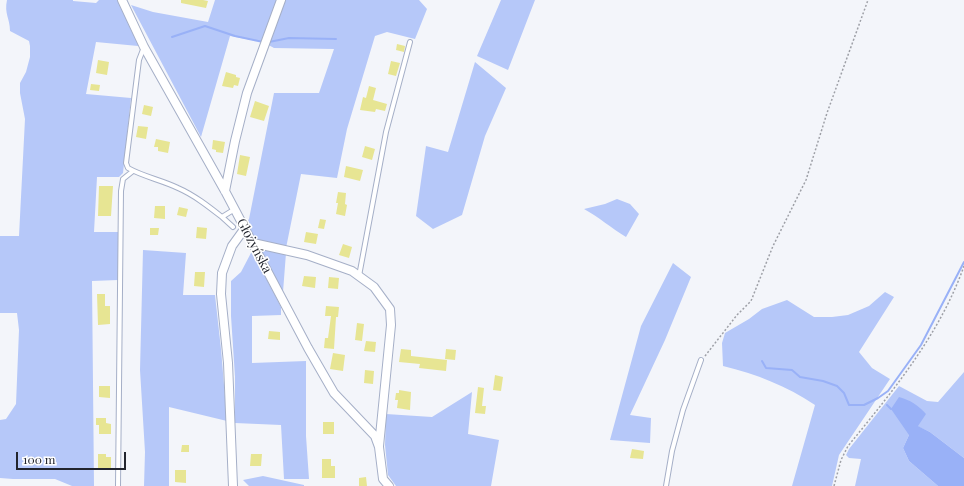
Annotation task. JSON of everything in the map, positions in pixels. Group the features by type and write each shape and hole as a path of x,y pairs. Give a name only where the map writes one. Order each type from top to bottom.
{"street":[{"name":"Głożyńska","path":"122,0 144,47 235,209 308,348 334,393 375,436 379,446 383,479 389,486"},
{"path":"225,191 247,93 281,0"},
{"path":"233,486 228,363 221,294 222,273 232,246 245,228"},
{"path":"253,243 307,255 352,271 374,287 390,309 391,325 379,446"}],"lane":[{"path":"359,276 386,132 410,42"},
{"path":"144,47 139,60 126,163 128,168 176,187 197,198 233,227"},
{"path":"118,486 121,191 123,179 133,171"},
{"path":"222,217 235,209"},
{"path":"666,486 672,451 683,410 701,360"}],"path":[{"path":"701,360 737,315 751,301 773,246 806,180 827,114 868,0"},
{"path":"834,486 841,460 848,446 915,359 942,316 957,285 964,266"}],"shaded area":[{"path":"7,0 73,0 96,3 99,0 118,0 139,44 138,46 96,42 86,94 131,98 123,173 119,177 97,177 94,232 118,232 118,280 92,281 94,486 72,486 55,479 0,478 0,420 6,419 16,404 19,330 17,313 0,313 0,236 19,236 25,119 20,93 20,83 26,72 30,57 29,41 10,31 6,9"},
{"path":"215,0 419,0 427,9 415,39 387,32 375,36 347,129 337,178 301,174 286,248 255,240 246,223 249,219 274,93 319,93 334,49 274,48 263,42 230,36 201,137 131,5 153,12 208,22"},
{"path":"501,0 535,0 508,70 477,56"},
{"path":"475,62 506,88 485,136 462,215 433,229 416,216 426,146 448,152"},
{"path":"617,199 630,204 639,214 626,237 584,209 605,204"},
{"path":"264,248 286,253 283,292 260,249"},
{"path":"143,250 186,253 183,295 215,295 221,349 227,421 169,407 169,486 144,486 145,452 140,370"},
{"path":"252,251 281,307 281,315 252,316 252,363 306,361 306,436 309,479 284,479 281,425 235,423 235,377 231,316 231,281 241,272"},
{"path":"673,263 691,277 665,340 630,415 651,418 650,443 610,440 641,326"},
{"path":"885,292 894,297 859,352 872,368 890,379 839,455 832,486 792,486 815,405 771,381 723,366 722,343 725,333 749,319 762,309 787,300 814,317 832,317 848,315 869,306"},
{"path":"964,372 964,458 930,432 917,426 909,435 903,448 909,461 938,486 855,486 861,459 849,458 846,455 849,449 899,386 927,401 938,402"},
{"path":"472,392 468,434 499,440 491,486 396,486 388,475 385,445 386,414 432,417"},
{"path":"899,397 914,403 926,414 918,426 930,432 964,458 964,486 938,486 909,461 903,448 909,435 891,409"},
{"path":"263,476 304,486 249,486 243,480"}],"building":[{"path":"181,0 208,1 206,8 181,3"},
{"path":"397,44 405,46 404,52 396,50"},
{"path":"98,60 109,62 107,75 96,73"},
{"path":"391,61 400,63 396,76 388,74"},
{"path":"226,72 240,78 238,86 234,85 233,88 222,86"},
{"path":"91,84 100,85 99,91 90,90"},
{"path":"369,86 376,88 373,100 387,104 385,111 376,109 375,112 360,110 363,97 366,98"},
{"path":"255,101 269,106 264,121 250,117"},
{"path":"144,105 153,107 151,116 142,114"},
{"path":"138,126 148,127 146,139 136,137"},
{"path":"156,139 170,142 168,153 158,151 158,147 154,147"},
{"path":"213,140 225,142 223,153 216,152 216,150 212,149"},
{"path":"365,146 375,149 372,160 362,157"},
{"path":"240,155 250,157 246,176 237,174"},
{"path":"346,166 363,170 360,181 344,177"},
{"path":"99,186 113,186 111,216 98,216"},
{"path":"338,192 346,193 345,204 347,205 345,216 336,214"},
{"path":"155,206 165,206 165,219 154,218"},
{"path":"179,207 188,209 186,217 177,215"},
{"path":"320,219 326,220 324,229 318,228"},
{"path":"197,227 207,228 206,239 196,238"},
{"path":"150,228 159,228 158,235 150,235"},
{"path":"306,232 318,234 316,244 304,242"},
{"path":"343,244 352,247 349,258 339,255"},
{"path":"195,272 205,272 204,287 194,286"},
{"path":"304,276 316,277 315,288 302,286"},
{"path":"329,277 339,278 338,289 328,288"},
{"path":"97,294 105,294 105,306 110,306 110,324 98,325"},
{"path":"326,306 339,307 338,317 336,317 334,349 324,348 325,338 328,338 331,316 325,316"},
{"path":"357,323 364,324 362,341 355,340"},
{"path":"269,331 280,332 280,340 268,339"},
{"path":"366,341 376,342 375,352 364,351"},
{"path":"401,349 411,350 411,356 447,360 446,371 419,368 420,364 399,362"},
{"path":"446,349 456,350 455,360 445,359"},
{"path":"333,353 345,355 343,371 330,369"},
{"path":"365,370 374,371 373,384 364,383"},
{"path":"495,375 503,377 501,391 493,390"},
{"path":"99,386 110,386 110,398 99,397"},
{"path":"478,387 484,388 482,406 486,406 485,414 475,413"},
{"path":"399,390 411,392 410,410 397,408 398,400 395,400 396,393 399,393"},
{"path":"96,418 106,418 106,423 111,424 111,434 99,434 99,425 96,425"},
{"path":"323,422 334,422 334,434 323,434"},
{"path":"182,445 189,445 189,452 181,452"},
{"path":"632,449 644,451 643,459 630,458"},
{"path":"98,454 106,454 106,457 111,457 111,469 98,469"},
{"path":"251,454 262,454 261,466 250,466"},
{"path":"322,459 331,459 331,466 335,466 335,478 322,478"},
{"path":"175,470 186,470 186,483 175,482"},
{"path":"366,477 367,486 359,486 359,478"}],"waterway":[{"path":"172,37 205,26 235,36 263,42"},
{"path":"269,42 289,38 336,39"},
{"path":"762,361 766,368 792,370 800,377 823,381 837,386 844,393 849,405 864,405 888,391 921,345 964,262"},
{"path":"887,405 891,409"}]}
